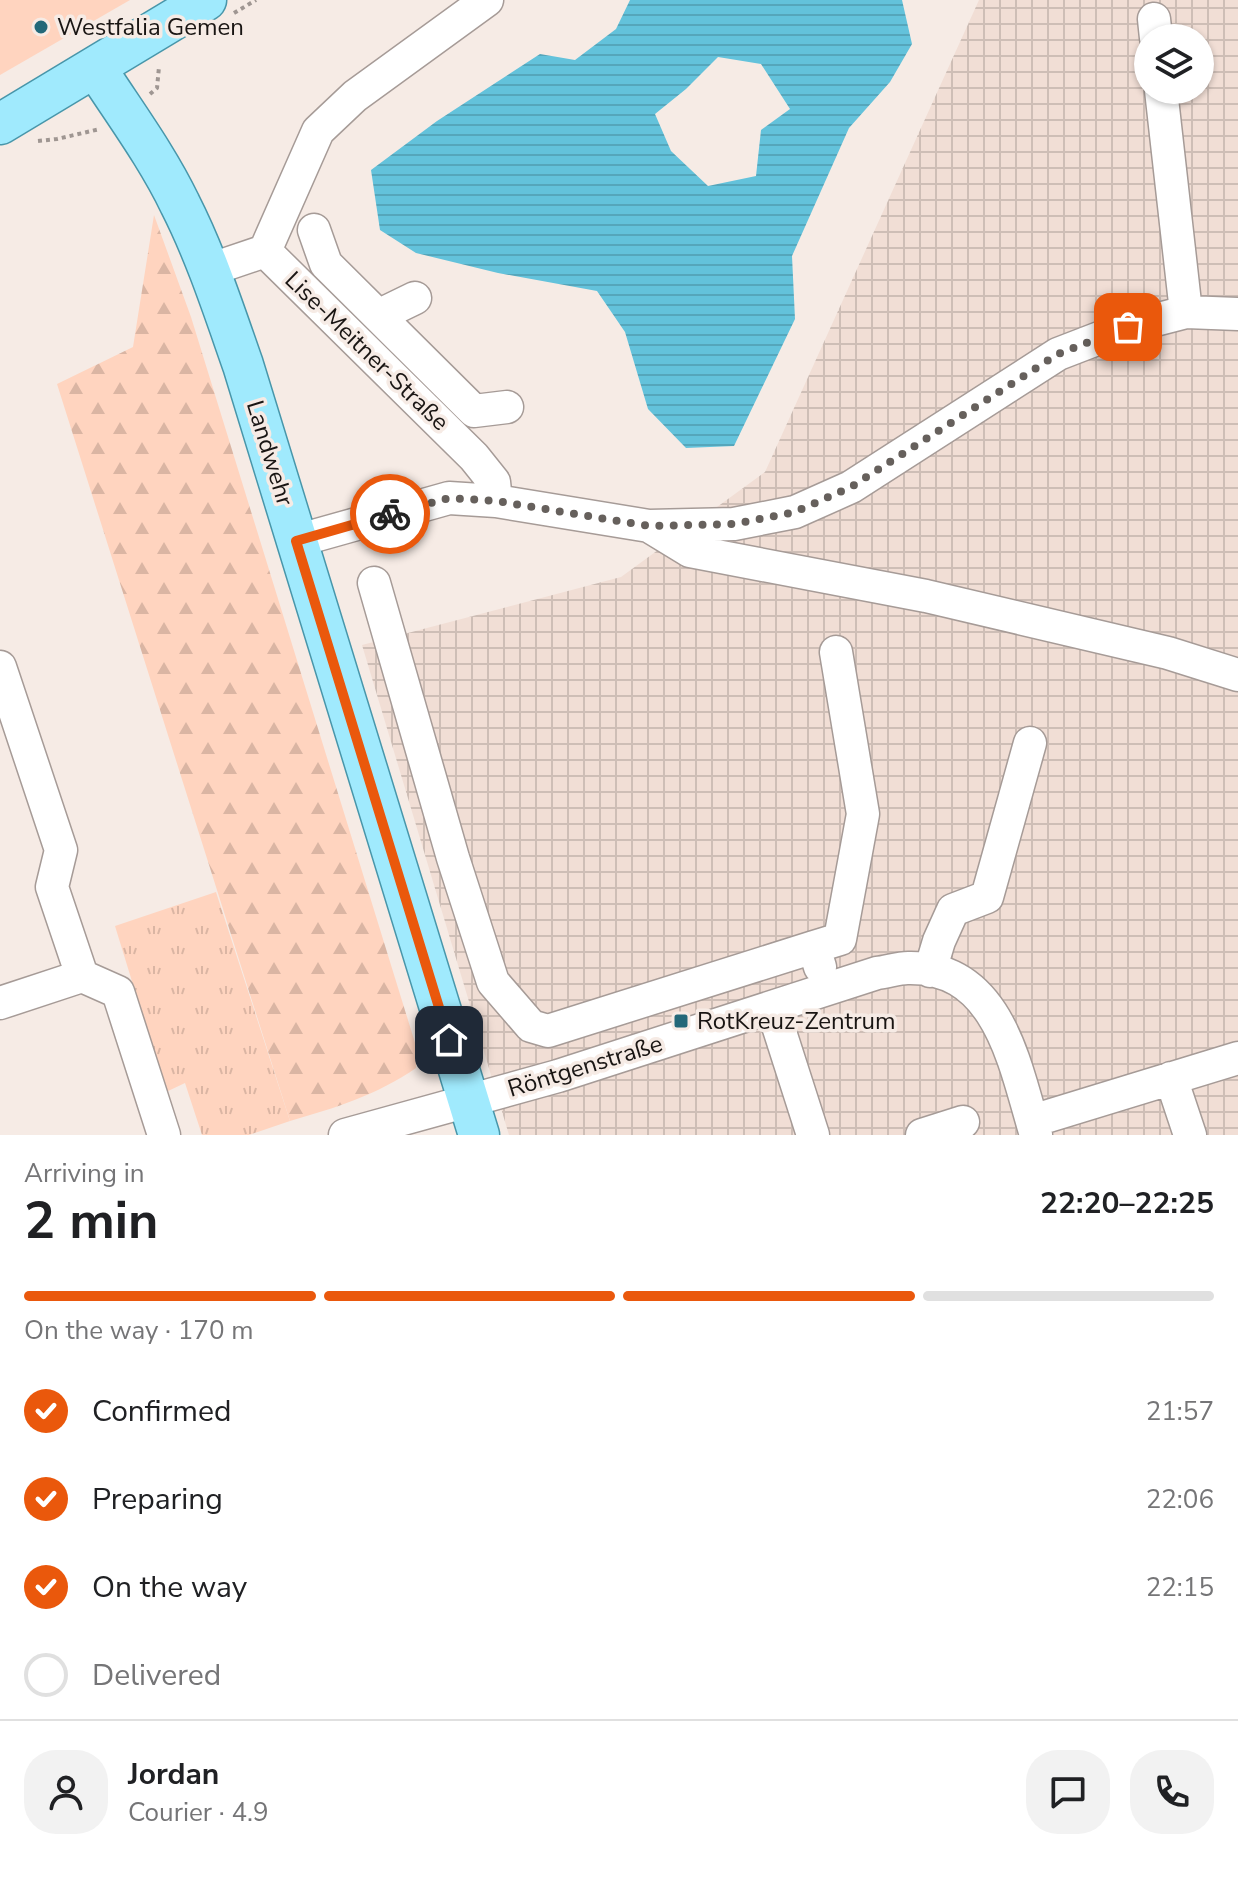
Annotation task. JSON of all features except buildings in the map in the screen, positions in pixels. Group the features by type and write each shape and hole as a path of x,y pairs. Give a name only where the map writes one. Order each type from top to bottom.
{"main road":[{"path":"14,133 95,67 206,0"},
{"name":"Landwehr","path":"95,67 169,183 209,270 243,365 473,1118"}],"street":[{"path":"265,251 318,131 355,96 487,0"},
{"path":"1163,104 1186,312"},
{"path":"314,230 326,264 474,411 507,407"},
{"name":"Lise-Meitner-Straße","path":"209,270 265,251 474,457 494,482 496,501"},
{"path":"340,324 372,308 415,298"},
{"path":"296,541 449,498 496,501 649,526 734,524 795,512 851,487 1058,354 1128,327 1186,312 1238,314"},
{"path":"649,526 690,551 926,596 1168,653 1238,675"},
{"path":"374,583 453,858 493,982 531,1026 548,1031 840,939 863,814 836,652"},
{"path":"0,667 61,850 52,887 82,976"},
{"path":"930,971 953,910 987,897 1030,743"},
{"path":"814,947 826,989"},
{"name":"Röntgenstraße","path":"345,1135 473,1118 558,1076 877,973 908,968 959,980 987,1004 1008,1041 1034,1128 1171,1078 1238,1058"},
{"path":"0,1003 82,976 118,992 164,1135"},
{"path":"772,1007 813,1135"},
{"path":"1171,1078 1190,1135"},
{"path":"922,1135 963,1122"}],"path":[{"path":"14,133 57,139 100,129"}],"shaded area":[{"path":"979,0 1238,0 1238,1135 509,1135 362,645 621,577 765,472"}],"green space":[{"name":"Westfalia Gemen","path":"0,0 130,0 0,75"},
{"path":"154,215 191,317 416,1046 416,1068 386,1086 355,1100 290,1121 57,384 133,347"},
{"path":"216,892 290,1121 249,1135 202,1135 185,1083 166,1092 115,926"}],"water":[{"path":"630,0 902,0 912,44 890,82 849,128 792,256 795,319 734,446 686,448 648,409 625,332 597,291 498,273 416,253 380,230 371,170 437,121 540,54 575,60 616,29","holes":["718,57 761,64 790,109 761,130 756,176 708,186 671,151 655,114"]}],"way so far":[{"path":"390,514 449,498 496,501 649,526 734,524 795,512 851,487 1058,354 1128,327"}],"place":[{"name":"Westfalia Gemen","path":"41,27"},
{"name":"RotKreuz-Zentrum","path":"681,1021"}],"route":[{"path":"390,514 296,541 449,1040"}]}
